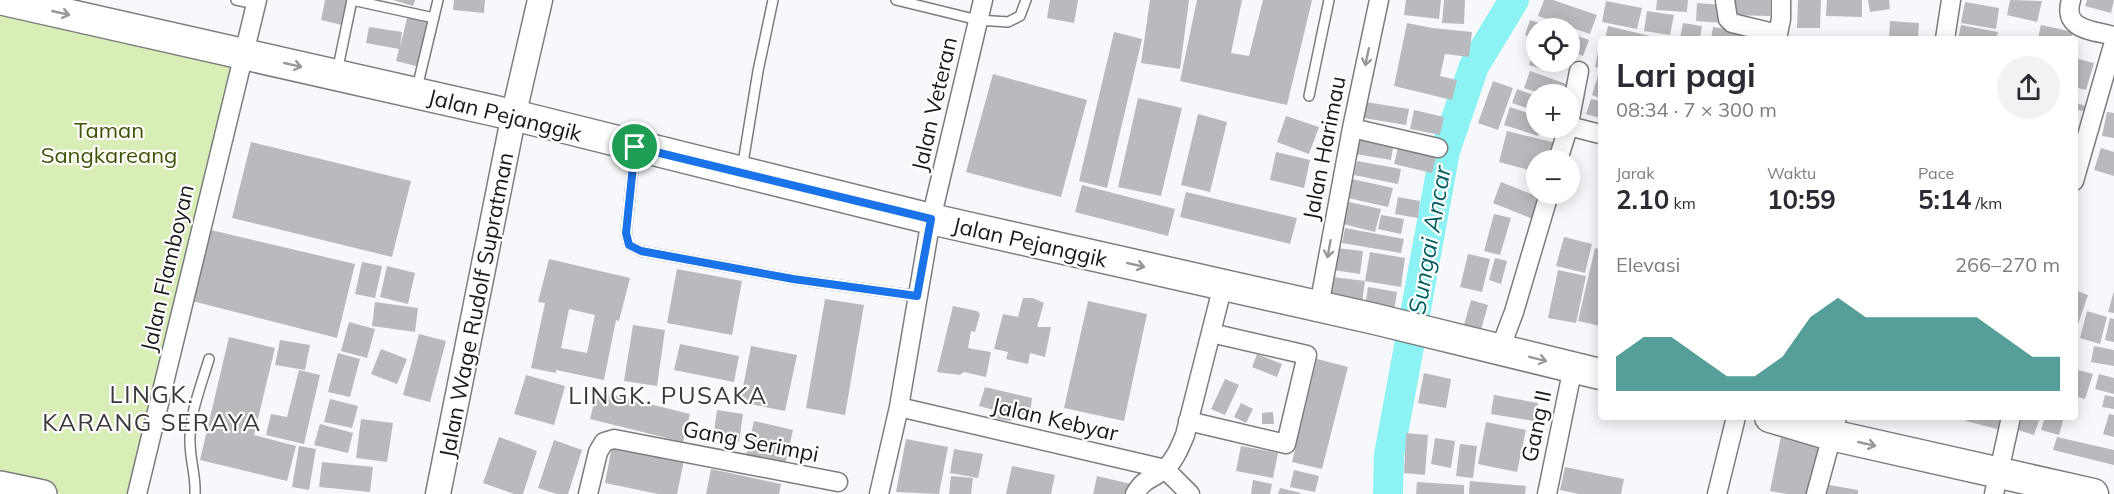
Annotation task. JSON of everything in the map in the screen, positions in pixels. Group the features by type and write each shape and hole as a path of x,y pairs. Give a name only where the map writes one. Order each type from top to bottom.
{"main road":[{"name":"Jalan Pejanggik","path":"4,0 513,115 931,219 1319,306 1587,371"},
{"path":"1791,420 1834,426 1997,484 2093,494"},
{"path":"0,485 42,494"}],"street":[{"name":"Jalan Wage Rudolf Supratman","path":"438,494 513,115 540,0"},
{"name":"Jalan Veteran","path":"879,494 899,407 931,219 983,0"},
{"name":"Jalan Harimau","path":"1319,306 1352,128 1379,0"},
{"path":"1725,0 1728,19 1732,23 1774,36"},
{"path":"1777,36 1781,19 1781,0"},
{"path":"1945,36 1951,0"},
{"path":"2071,0 2068,12 2072,21 2084,28 2114,36"},
{"name":"Jalan Flamboyan","path":"137,494 257,2"},
{"path":"2078,167 2114,42"},
{"path":"1352,128 1438,148"},
{"path":"1580,129 1598,133"},
{"path":"1500,349 1514,312 1546,204"},
{"path":"1135,494 1146,479 1165,469 1180,447 1223,285"},
{"path":"1188,421 1286,444 1307,355 1211,333"},
{"name":"Gang II","path":"1547,494 1587,371"},
{"name":"Jalan Kebyar","path":"899,407 1165,469"},
{"path":"1716,494 1735,420"},
{"path":"1997,484 2010,420"},
{"path":"1816,494 1834,426"},
{"name":"Gang Serimpi","path":"588,494 598,452 604,442 614,439 837,482"},
{"path":"1165,469 1190,494"}],"lane":[{"path":"236,0 257,2"},
{"path":"336,75 352,0 434,18"},
{"path":"416,93 438,0"},
{"path":"741,172 773,0"},
{"path":"896,0 936,5 978,20 1008,22 1020,16 1026,0"},
{"path":"1310,96 1329,0"},
{"path":"635,147 626,233 629,245 641,251 793,279 917,296"},
{"path":"195,494 196,480 190,443 191,424 209,359"}],"green space":[{"name":"Taman Sangkareang","path":"0,11 241,58 137,494 61,494 0,476"}],"building":[{"path":"325,0 352,0 346,26 321,20"},
{"path":"393,0 415,0 413,6"},
{"path":"454,0 485,0 484,13 453,10"},
{"path":"1050,0 1078,0 1074,23 1047,18"},
{"path":"1150,0 1189,0 1180,69 1141,63"},
{"path":"1197,0 1242,0 1231,53 1249,56 1263,0 1312,0 1287,105 1180,81"},
{"path":"1406,0 1441,0 1439,19 1404,15"},
{"path":"1444,0 1465,0 1464,24 1442,23"},
{"path":"1544,0 1553,0 1597,15 1590,34 1580,31 1580,18 1538,16"},
{"path":"1657,0 1688,0 1687,12 1656,10"},
{"path":"1732,0 1770,0 1770,16 1732,15"},
{"path":"1798,0 1821,0 1820,28 1797,28"},
{"path":"1827,0 1862,0 1862,17 1826,16"},
{"path":"1868,0 1889,0 1890,9 1870,12"},
{"path":"2010,0 2042,1 2037,22 2007,15"},
{"path":"2087,0 2114,0 2111,13 2085,6"},
{"path":"1606,1 1642,8 1637,29 1602,22"},
{"path":"1965,2 1999,8 1996,29 1961,23"},
{"path":"1697,3 1725,5 1723,23 1696,21"},
{"path":"1647,11 1674,15 1670,35 1644,31"},
{"path":"408,14 432,20 420,67 396,61 399,49 366,43 369,27 402,32 400,47"},
{"path":"1890,21 1919,23 1918,36 1889,36"},
{"path":"1407,23 1472,32 1469,57 1445,54 1440,76 1457,80 1452,100 1394,86"},
{"path":"1683,23 1702,26 1700,36 1681,36"},
{"path":"1961,25 1998,32 1997,36 1959,36"},
{"path":"2041,25 2073,32 2072,36 2038,36"},
{"path":"1608,26 1650,36 1606,36"},
{"path":"1713,27 1758,34 1758,36 1712,36"},
{"path":"1114,32 1142,39 1107,188 1079,181"},
{"path":"1580,37 1589,40 1583,56 1580,55"},
{"path":"1598,52 1598,68 1595,67"},
{"path":"2078,59 2094,63 2086,90 2078,88"},
{"path":"1530,72 1566,84 1526,84 1526,89 1524,88"},
{"path":"993,74 1087,100 1061,197 966,172"},
{"path":"1598,76 1598,97 1592,95"},
{"path":"1493,81 1513,88 1498,130 1478,123"},
{"path":"1517,89 1526,92 1526,108 1512,103"},
{"path":"1138,98 1182,108 1161,196 1118,187"},
{"path":"1591,99 1598,101 1598,117 1586,114"},
{"path":"1366,102 1409,109 1406,125 1364,118"},
{"path":"2078,103 2091,108 2089,113 2078,110"},
{"path":"1510,107 1526,113 1526,132 1504,125"},
{"path":"1414,110 1444,117 1440,135 1410,129"},
{"path":"2107,112 2114,113 2114,138 2102,136"},
{"path":"1198,114 1227,122 1210,192 1181,185"},
{"path":"1286,116 1319,127 1309,154 1277,142"},
{"path":"1507,131 1526,136 1526,138 1556,143 1554,150 1526,150 1526,169 1499,162"},
{"path":"1359,135 1394,141 1391,160 1356,154"},
{"path":"251,142 411,181 392,257 232,218"},
{"path":"1399,144 1437,153 1432,173 1394,164"},
{"path":"2101,148 2114,152 2114,176 2094,170"},
{"path":"1276,152 1310,160 1304,188 1270,180"},
{"path":"1357,161 1401,169 1398,184 1354,175"},
{"path":"1352,179 1393,188 1388,207 1348,198"},
{"path":"1501,182 1526,192 1526,204 1539,204 1533,219 1493,203"},
{"path":"1082,185 1175,209 1168,236 1075,212"},
{"path":"1186,192 1297,218 1290,244 1180,217"},
{"path":"1398,197 1420,201 1418,218 1395,214"},
{"path":"1349,202 1381,209 1375,232 1343,224"},
{"path":"1494,214 1511,218 1500,255 1484,251"},
{"path":"1381,215 1404,219 1401,234 1378,229"},
{"path":"1345,228 1404,239 1401,253 1342,243"},
{"path":"211,230 355,264 337,338 192,301"},
{"path":"1564,237 1592,244 1585,273 1556,266"},
{"path":"1336,248 1363,251 1360,274 1333,270"},
{"path":"1595,248 1598,249 1598,326 1578,321"},
{"path":"1370,252 1405,258 1401,287 1365,281"},
{"path":"1468,254 1490,259 1482,292 1460,287"},
{"path":"1495,258 1507,261 1501,284 1489,280"},
{"path":"549,259 630,278 619,321 616,320 604,380 556,370 556,373 531,368 545,303 538,302","holes":["569,309 595,315 587,353 561,348"]},
{"path":"362,262 382,266 375,298 355,294"},
{"path":"387,266 415,273 408,304 380,297"},
{"path":"677,269 742,281 732,335 667,323"},
{"path":"1558,270 1586,276 1576,323 1548,318"},
{"path":"1333,277 1365,281 1362,303 1330,299"},
{"path":"1368,287 1397,292 1394,311 1365,306"},
{"path":"2078,291 2088,295 2078,324"},
{"path":"2114,291 2114,313 2108,312"},
{"path":"1023,298 1033,298 1044,303 1037,327 1051,327 1045,357 1030,353 1028,364 1006,359 1008,352 994,349 1003,314 1018,317"},
{"path":"825,299 864,305 845,415 806,408"},
{"path":"1471,300 1488,305 1481,330 1464,325"},
{"path":"1088,301 1147,314 1124,421 1064,408"},
{"path":"375,302 418,308 415,332 372,326"},
{"path":"953,306 977,311 980,314 975,332 971,331 968,348 991,352 986,377 964,372 960,375 937,372"},
{"path":"2087,311 2107,317 2100,344 2080,338"},
{"path":"2110,318 2114,319 2114,342 2105,340"},
{"path":"349,322 375,329 367,358 341,351"},
{"path":"633,325 665,330 657,386 624,381"},
{"path":"419,334 446,341 430,402 403,395"},
{"path":"229,337 275,348 254,435 296,446 287,481 200,460"},
{"path":"280,340 310,345 305,370 275,365"},
{"path":"680,344 739,356 734,382 674,370"},
{"path":"751,346 797,355 785,411 740,402"},
{"path":"2094,346 2114,350 2114,366 2091,362"},
{"path":"381,349 407,359 397,384 371,374"},
{"path":"338,353 360,359 350,397 328,392"},
{"path":"1257,354 1282,364 1277,377 1252,367"},
{"path":"1317,359 1348,367 1322,469 1292,462"},
{"path":"299,370 320,375 304,444 266,435 271,414 287,417"},
{"path":"2078,370 2093,374 2085,399 2078,397"},
{"path":"1424,373 1451,379 1446,408 1418,403"},
{"path":"2099,374 2114,378 2114,394 2095,389"},
{"path":"526,375 565,386 554,425 514,414"},
{"path":"1225,379 1239,385 1225,415 1211,409"},
{"path":"985,387 1032,398 1030,414 1012,413 1011,421 997,419 998,411 979,406"},
{"path":"597,391 690,414 683,442 590,419"},
{"path":"1494,395 1538,403 1534,421 1491,414"},
{"path":"2105,395 2114,397 2114,409 2102,407"},
{"path":"330,399 358,406 352,428 324,422"},
{"path":"1241,403 1253,409 1246,423 1234,417"},
{"path":"717,410 743,414 739,442 713,438"},
{"path":"1273,412 1274,424 1262,424 1262,413"},
{"path":"2109,414 2114,415 2114,437 2103,434"},
{"path":"361,419 393,423 387,462 356,458"},
{"path":"1966,420 2004,420 2001,430"},
{"path":"2021,420 2039,420 2034,435 2018,430"},
{"path":"2044,420 2063,420 2059,435 2041,430"},
{"path":"754,421 793,430 785,465 746,456"},
{"path":"1486,422 1526,430 1517,472 1478,464"},
{"path":"320,424 353,433 348,453 314,445"},
{"path":"1406,433 1428,435 1425,475 1404,473"},
{"path":"1781,436 1824,444 1814,494 1787,494 1770,491"},
{"path":"499,437 537,451 523,494 514,494 483,483"},
{"path":"2057,437 2114,450 2114,465 2053,450"},
{"path":"1435,438 1455,441 1451,468 1431,464"},
{"path":"906,439 948,447 939,494 896,492"},
{"path":"554,440 582,450 568,494 557,494 538,488"},
{"path":"1460,444 1477,446 1473,478 1456,476"},
{"path":"299,446 316,449 309,490 292,487"},
{"path":"612,446 684,460 677,494 658,494 605,483"},
{"path":"1241,446 1278,453 1273,478 1236,471"},
{"path":"954,449 983,454 978,478 950,473"},
{"path":"322,462 373,467 370,492 319,487"},
{"path":"1012,466 1055,475 1051,494 1006,494"},
{"path":"1565,467 1624,479 1621,494 1579,494 1560,490"},
{"path":"711,469 781,484 779,494 706,494"},
{"path":"1294,470 1319,476 1315,492 1290,487"},
{"path":"951,476 973,478 971,494 949,494"},
{"path":"1097,476 1131,484 1128,494 1093,494"},
{"path":"1253,480 1272,484 1270,494 1251,494"},
{"path":"1470,481 1526,486 1525,494 1469,494"},
{"path":"1417,482 1464,485 1464,494 1416,494"},
{"path":"1829,485 1858,490 1858,494 1827,494"},
{"path":"1280,488 1301,493 1278,494"}],"waterway":[{"name":"Sungai Ancar","path":"1388,494 1389,455 1445,151 1474,66 1514,0"}],"district":[{"name":"LINGK. PUSAKA","path":"668,395"},
{"name":"LINGK. KARANG SERAYA","path":"152,408"}],"route":[{"path":"635,147 931,219 917,296 793,279 641,251 629,245 626,233 635,147"}]}
